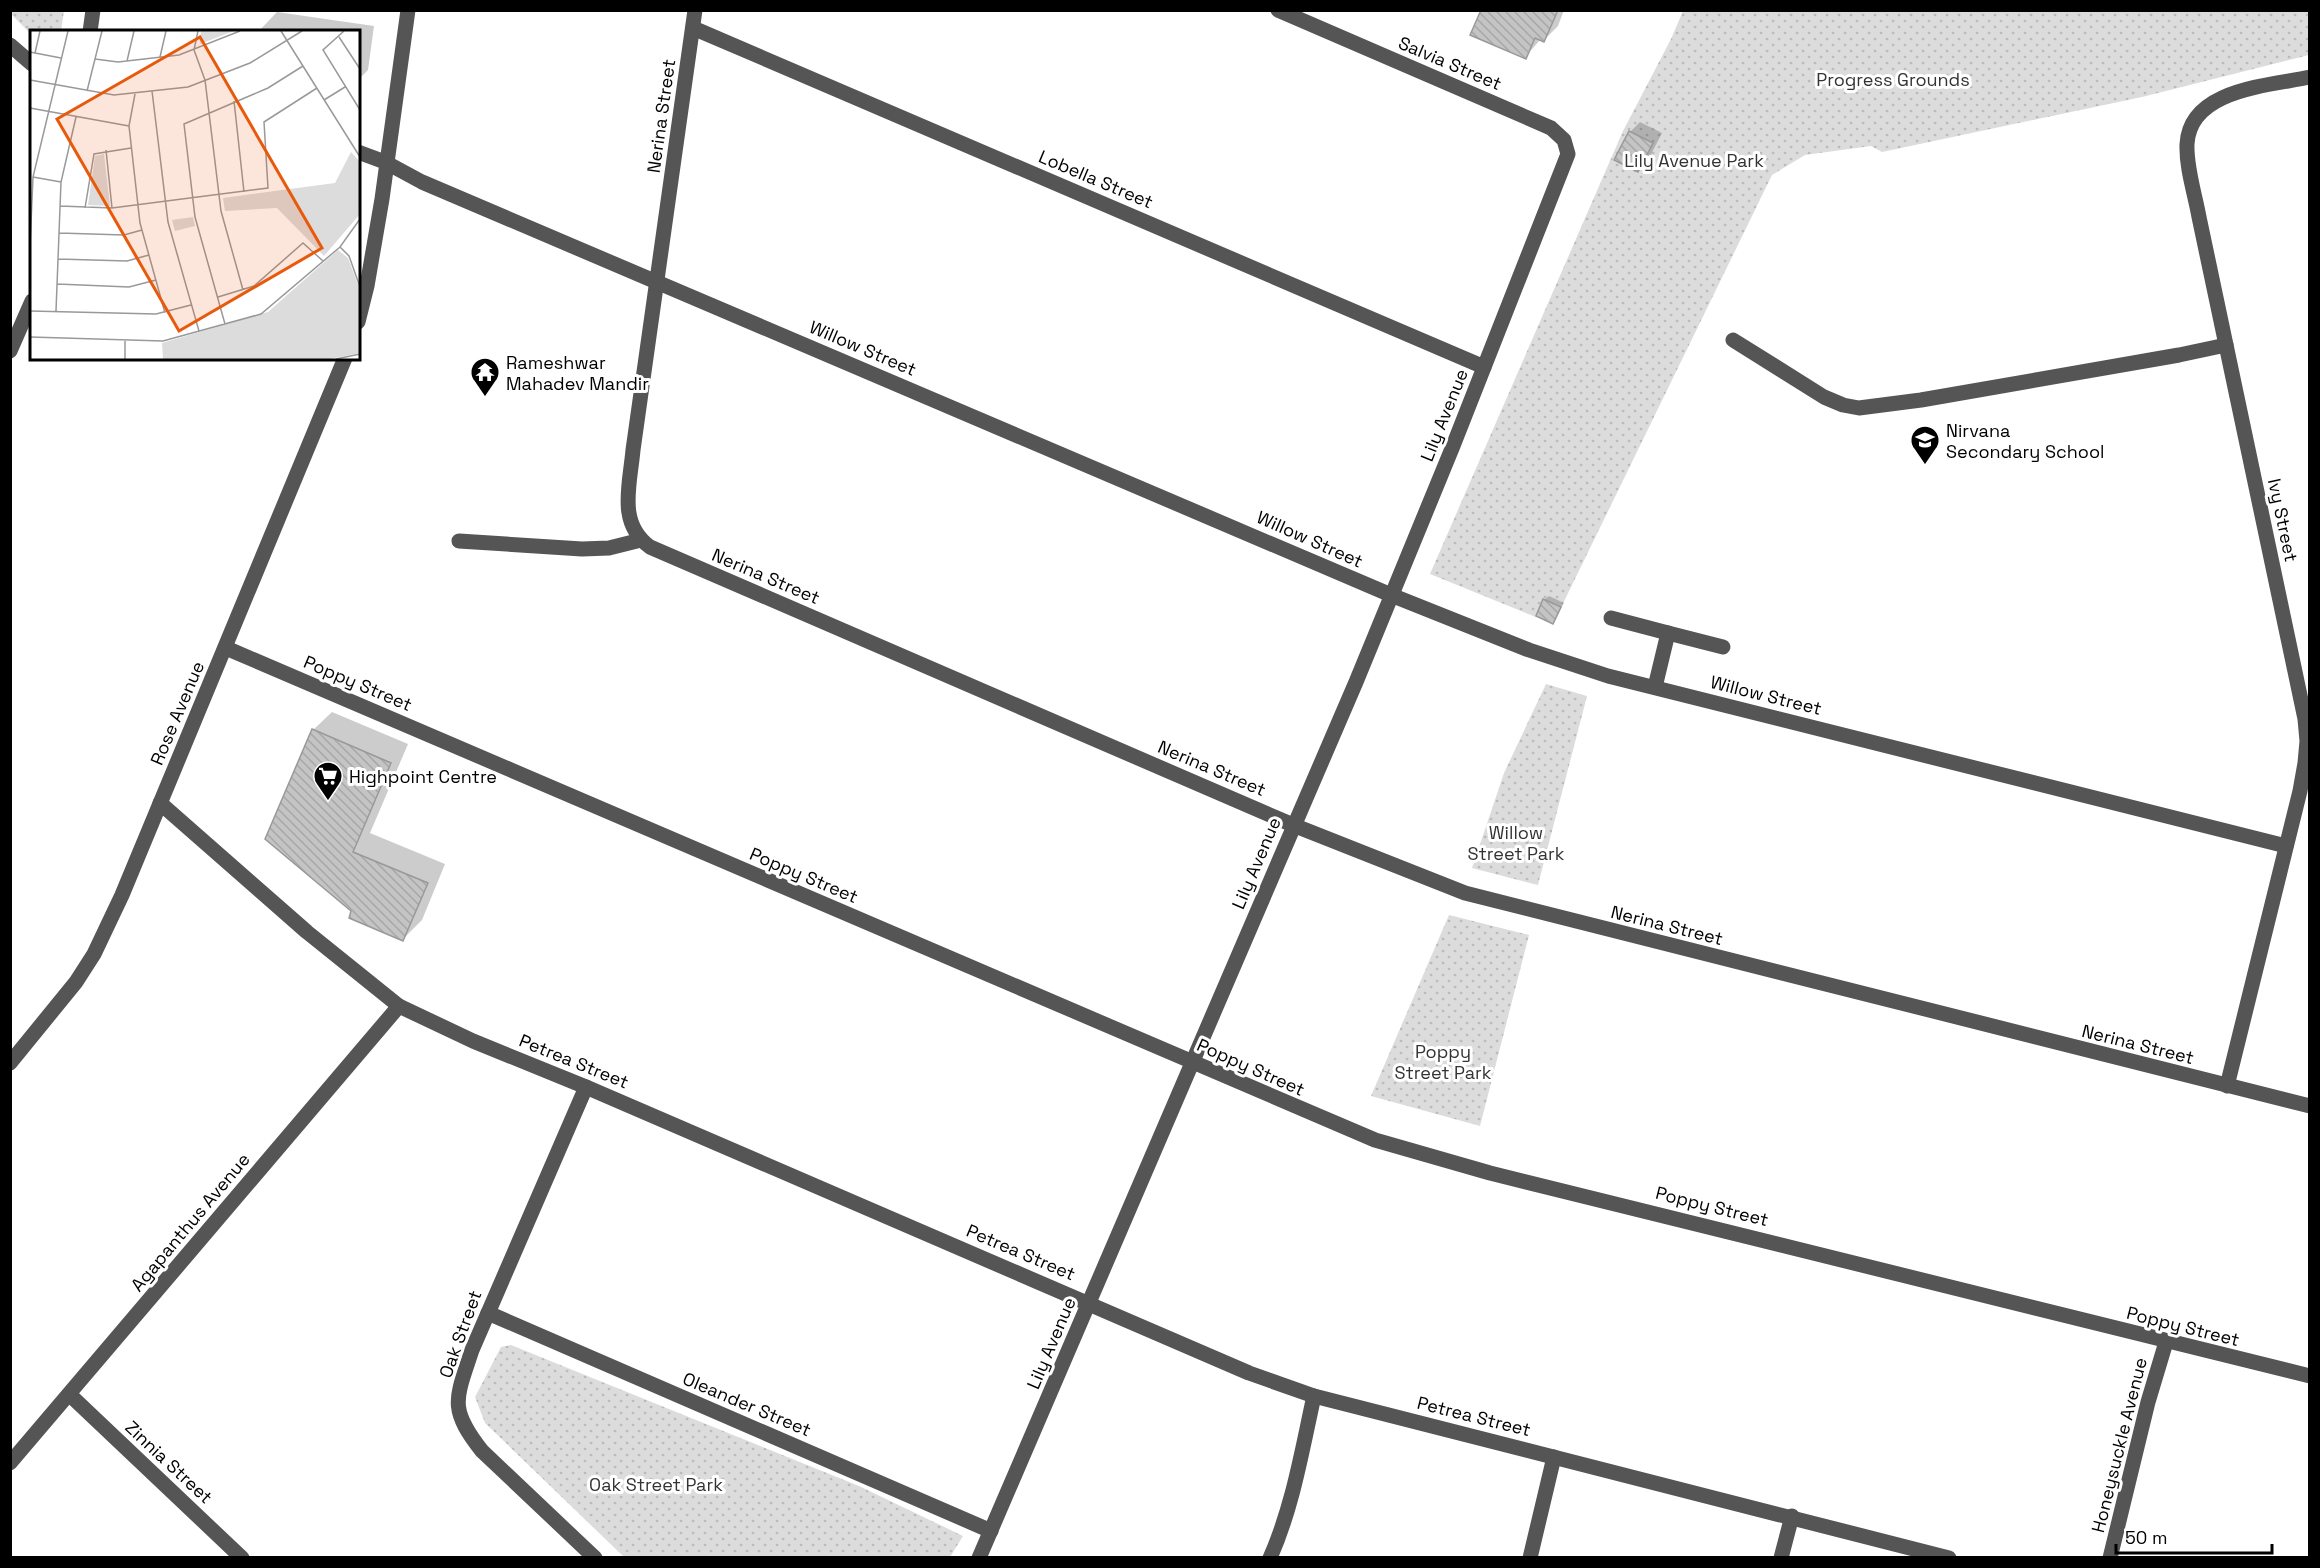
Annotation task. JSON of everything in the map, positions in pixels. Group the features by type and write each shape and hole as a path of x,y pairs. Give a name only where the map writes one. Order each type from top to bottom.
{"street":[{"path":"90,30 93,10"},
{"path":"360,312 380,210 408,10"},
{"name":"Nerina Street","path":"695,10 633,450 628,505 629,521 640,540 665,554 1293,825 1465,894 2310,1106"},
{"name":"Salvia Street","path":"1278,10 1551,128 1559,134 1568,148 1559,179"},
{"name":"Lobella Street","path":"693,28 1484,367"},
{"path":"10,45 30,62"},
{"name":"Ivy Street","path":"2227,1086 2305,763 2305,719 2188,156 2190,129 2198,114 2223,96 2310,76"},
{"name":"Willow Street","path":"360,153 385,162 422,182 1391,596 1564,663 2286,846"},
{"name":"Lily Avenue","path":"979,1557 1356,682 1559,179"},
{"path":"10,351 30,306"},
{"path":"1733,340 1824,397 1843,405 1859,408 1921,400 2226,345"},
{"name":"Rose Avenue","path":"10,1063 58,1006 94,954 122,895 344,360"},
{"path":"459,541 582,549 609,548 640,540"},
{"path":"1611,618 1723,647"},
{"path":"1655,687 1668,633"},
{"name":"Poppy Street","path":"226,648 1345,1128 1403,1149 1490,1173 2310,1377"},
{"name":"Petrea Street","path":"160,804 307,932 399,1006 473,1041 1089,1302 1249,1373 1314,1396 1949,1557"},
{"name":"Agapanthus Avenue","path":"10,1463 399,1006"},
{"name":"Oak Street","path":"586,1087 488,1313 460,1387 458,1406 460,1419 482,1451 595,1557"},
{"name":"Oleander Street","path":"488,1313 992,1531"},
{"name":"Honeysuckle Avenue","path":"2110,1557 2148,1402 2166,1342"},
{"name":"Zinnia Street","path":"70,1395 242,1557"},
{"path":"1270,1557 1280,1536 1290,1503 1314,1396"},
{"path":"1530,1557 1554,1457"},
{"path":"1781,1557 1792,1516"}],"green space":[{"path":"10,11 64,11 61,30 30,30 30,33"},
{"path":"1683,11 2309,11 2309,55 2142,97 1882,152 1871,146 1805,155 1772,175 1553,624 1430,574 1623,131"},
{"name":"Willow Street Park","path":"1546,684 1587,696 1538,885 1472,868 1504,773"},
{"name":"Poppy Street Park","path":"1449,915 1529,935 1480,1126 1371,1096"},
{"name":"Oak Street Park","path":"511,1345 859,1486 963,1536 950,1557 624,1557 485,1423 475,1397 501,1347"}],"building":[{"path":"1481,10 1558,10 1544,42 1535,38 1526,59 1470,35"},
{"path":"1629,131 1653,143 1638,172 1614,160"},
{"path":"1543,599 1561,607 1553,624 1536,616"},
{"name":"Highpoint Centre","path":"312,729 391,763 353,852 428,883 403,941 349,918 351,911 265,839"}],"place":[{"name":"Rameshwar Mahadev Mandir","path":"485,398"},
{"name":"Nirvana Secondary School","path":"1925,466"},
{"name":"Highpoint Centre","path":"328,802"}],"park label":[{"name":"Progress Grounds","path":"1893,79"},
{"name":"Lily Avenue Park","path":"1694,160"}]}
